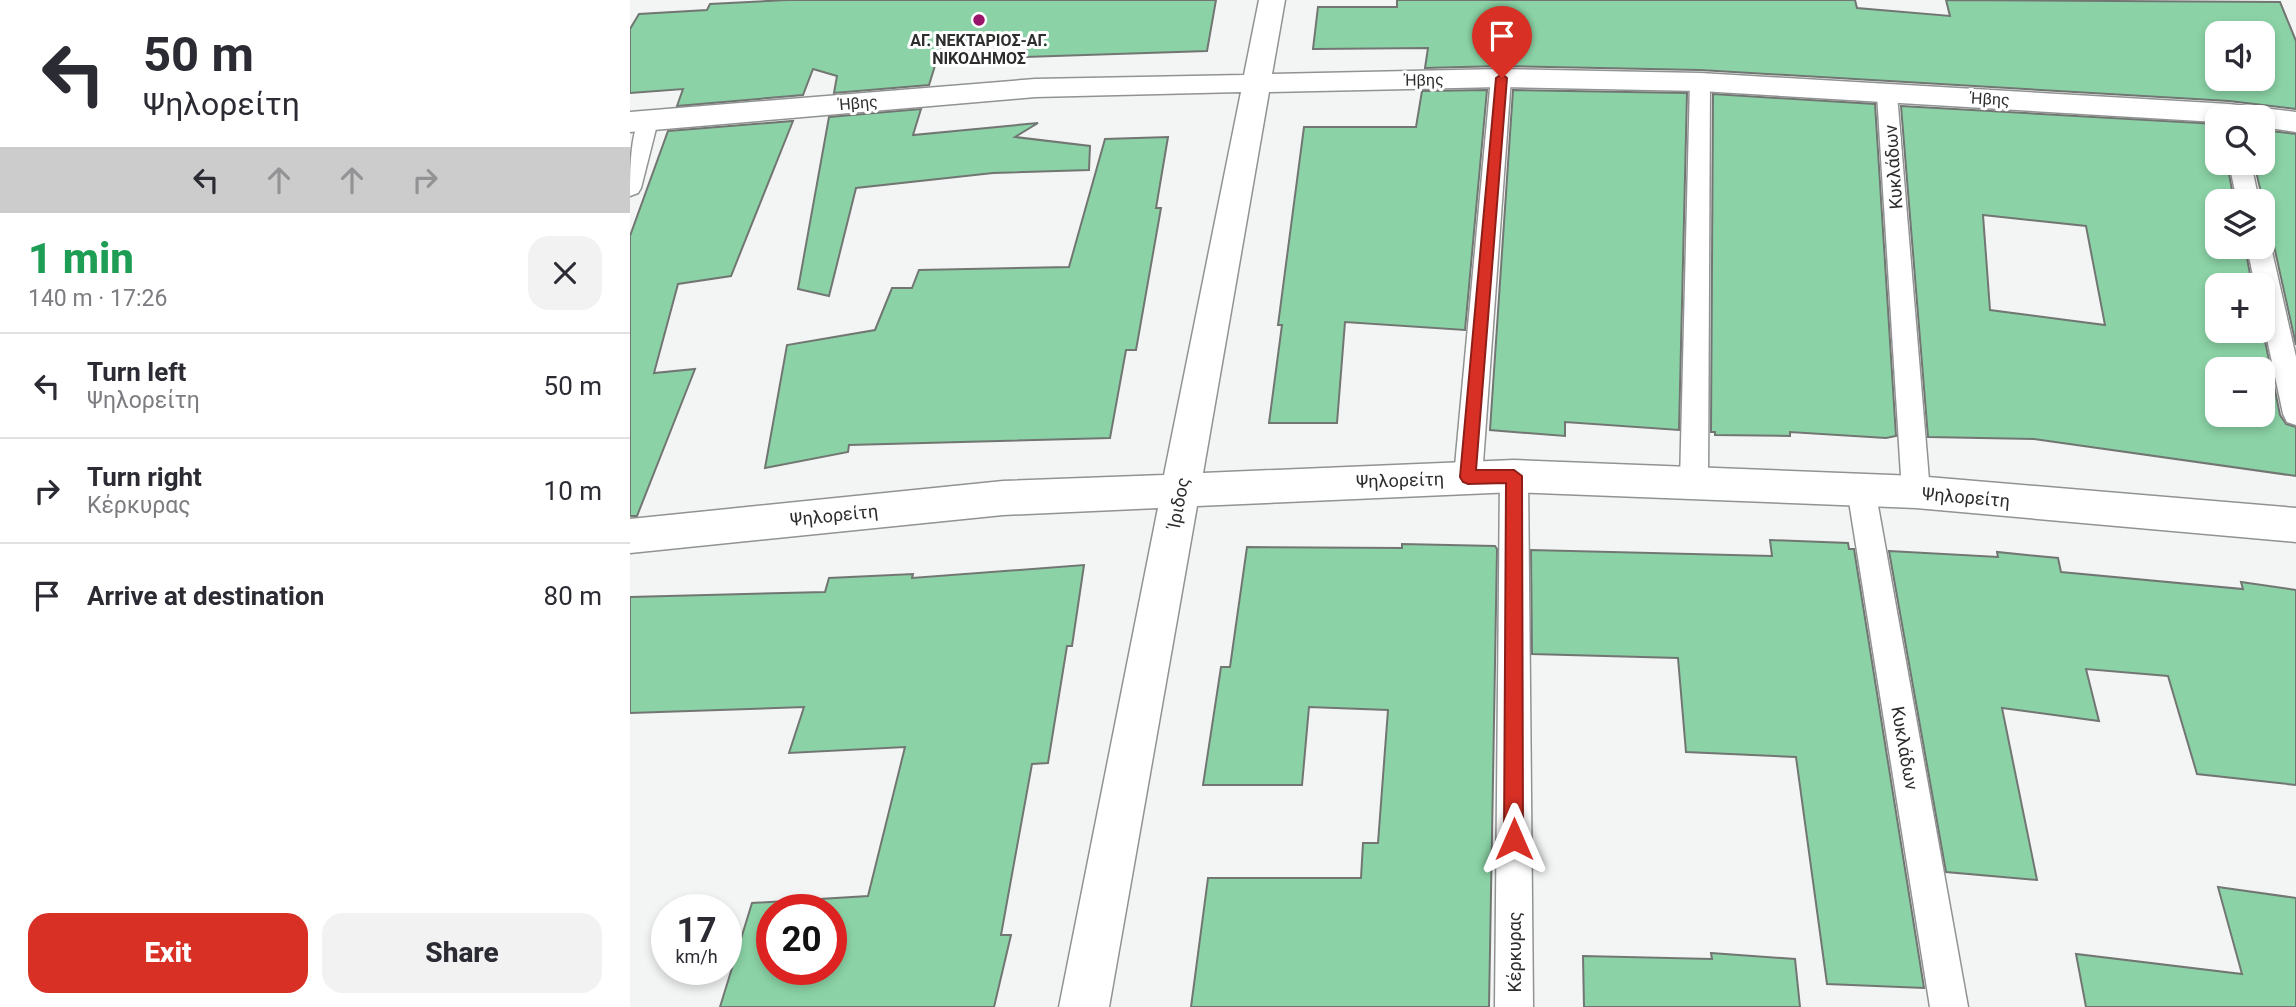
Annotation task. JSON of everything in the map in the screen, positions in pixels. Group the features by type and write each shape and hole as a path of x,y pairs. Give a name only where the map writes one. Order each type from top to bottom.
{"street":[{"name":"Ίριδος","path":"1084,1007 1272,0"},
{"name":"Ήβης","path":"638,122 1035,88 1502,78 1700,82 2205,114"},
{"name":"Ήβης","path":"2275,119 2296,122"},
{"name":"Ψηλορείτη","path":"630,536 1003,498 1514,476 1916,492 2296,525"}],"lane":[{"path":"1468,477 1502,78"},
{"path":"1694,483 1700,82"},
{"name":"Κυκλάδων","path":"1887,94 1916,492"},
{"path":"630,188 638,122"},
{"path":"2262,259 2296,414"},
{"name":"Κέρκυρας","path":"1514,476 1514,1007"},
{"name":"Κυκλάδων","path":"1861,489 1950,1007"}],"building":[{"path":"787,0 1216,0 1207,51 1025,57 1029,38 942,43 929,85 834,93 837,76 813,69 803,95 677,106 683,89 630,93 630,29 639,14 707,10 710,4"},
{"path":"1397,0 1855,0 1857,8 1950,16 1946,0 2280,2 2296,41 2296,109 2229,101 1700,70 1501,66 1425,68 1428,48 1313,49 1318,7 1397,7"},
{"path":"1487,90 1465,330 1345,322 1337,423 1269,423 1282,325 1278,325 1304,127 1416,127 1422,91"},
{"path":"1513,90 1687,93 1679,430 1565,422 1565,436 1490,430"},
{"path":"1713,94 1875,104 1896,436 1886,438 1790,432 1790,436 1715,435 1715,432 1711,432"},
{"path":"1901,106 2205,123 2205,175 2229,175 2232,189 2205,189 2205,259 2247,259 2250,273 2205,273 2205,343 2265,343 2268,357 2205,357 2205,427 2275,427 2275,390 2280,415 2286,424 2296,427 2296,476 2034,439 1928,437","holes":["1983,215 2086,226 2105,325 1990,310"]},
{"path":"921,109 913,135 1038,123 1015,137 1090,146 1089,170 993,173 856,188 829,296 798,289 829,117"},
{"path":"793,121 731,276 678,284 654,373 695,369 637,516 630,516 630,236 668,131"},
{"path":"2275,131 2296,134 2296,345 2275,250 2275,189 2260,189 2257,175 2275,175"},
{"path":"1168,137 1156,208 1161,208 1136,350 1126,350 1110,438 849,445 848,452 765,468 787,345 875,330 892,288 912,288 919,270 1069,267 1105,139"},
{"path":"1770,540 1848,543 1849,549 1854,549 1924,988 1827,984 1796,757 1686,752 1678,658 1532,654 1531,550 1772,556"},
{"path":"1402,544 1495,546 1497,549 1489,1007 1191,1007 1208,878 1361,878 1363,843 1378,843 1388,710 1309,707 1302,785 1203,785 1221,667 1230,667 1247,547 1402,548"},
{"path":"1889,551 1998,557 1997,552 2058,558 2061,572 2243,589 2241,582 2296,590 2296,785 2197,774 2168,676 2086,669 2099,721 2002,708 2037,880 1946,872"},
{"path":"1084,565 1072,646 1067,646 1048,763 1032,764 1001,935 1011,935 994,1007 720,1007 727,985 742,985 742,936 752,903 756,903 756,985 847,985 847,897 868,896 905,747 789,753 804,707 630,713 630,597 825,592 829,578 913,574 912,578"},
{"path":"2218,887 2296,898 2296,1007 2086,1007 2076,954 2242,974"},
{"path":"1711,953 1795,959 1800,1007 1584,1007 1583,956 1712,959"}],"place":[{"name":"ΑΓ. ΝΕΚΤΑΡΙΟΣ-ΑΓ. ΝΙΚΟΔΗΜΟΣ","path":"979,20"}],"route":[{"path":"1502,78 1468,477 1514,476 1514,839"}]}
